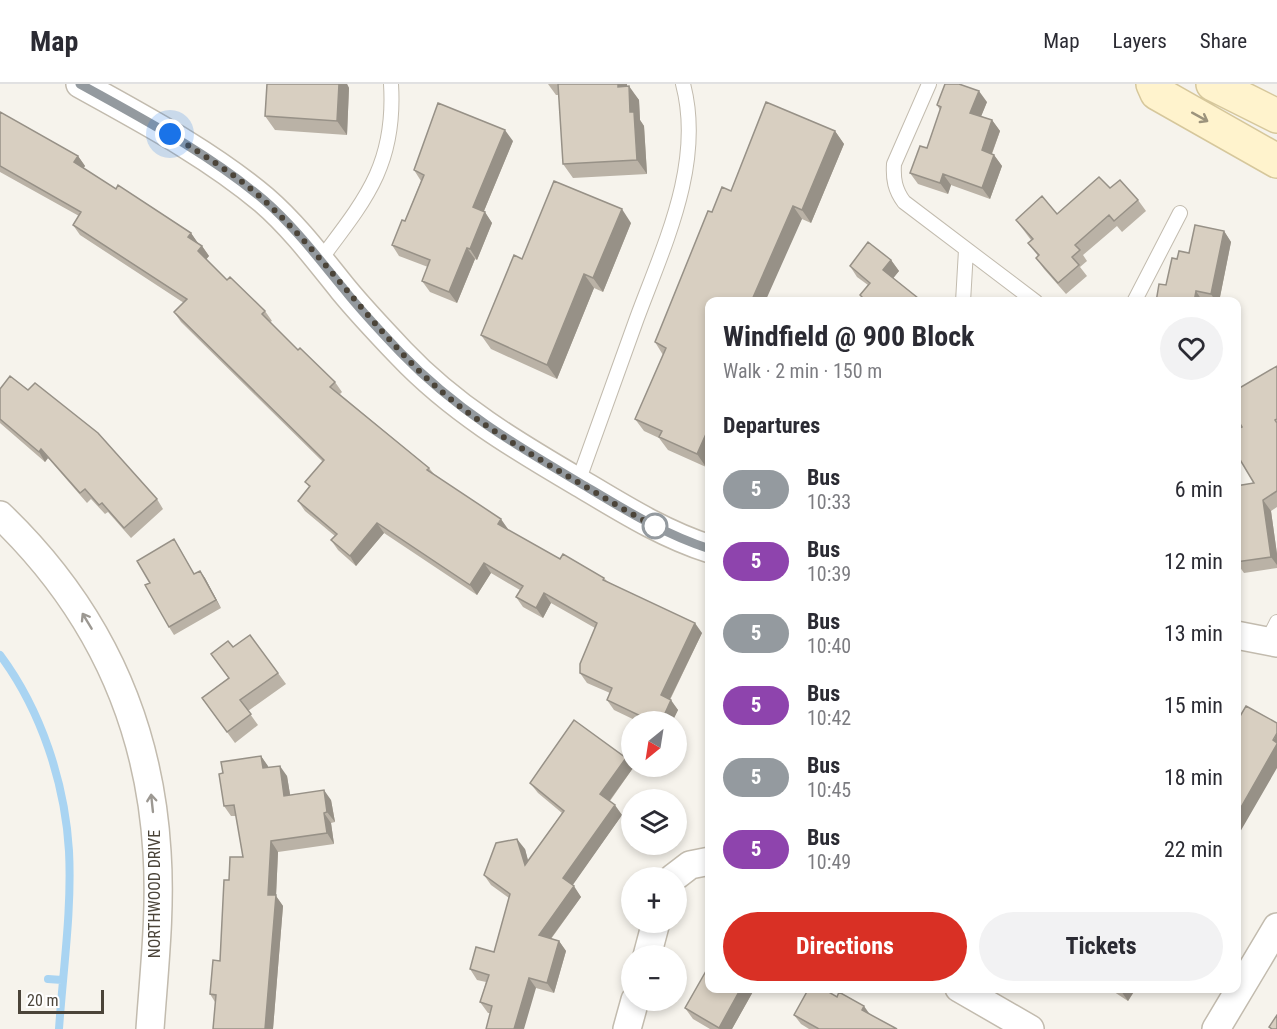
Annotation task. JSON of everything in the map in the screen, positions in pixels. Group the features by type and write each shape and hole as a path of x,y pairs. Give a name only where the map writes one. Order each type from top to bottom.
{"main road":[{"path":"1153,84 1158,93 1277,161"},
{"path":"1213,84 1277,116"}],"street":[{"path":"80,84 170,134 218,164 265,201 388,338 439,390 492,431 682,540 705,547"},
{"name":"NORTHWOOD DRIVE","path":"0,515 32,545 70,592 102,645 140,743 151,794 157,854 156,933 150,1029"},
{"path":"1241,635 1274,635"},
{"path":"1241,987 1277,927"},
{"path":"968,993 1030,1029"},
{"path":"1216,1029 1238,993"},
{"path":"627,1029 631,1011"}],"lane":[{"path":"320,260 359,209 377,176 390,134 391,84"},
{"path":"578,482 665,242 685,176 689,142 683,84"},
{"path":"929,84 901,143 894,164 893,176 897,192 904,202 1029,297"},
{"path":"1137,297 1180,213"},
{"path":"963,297 966,250"}],"building":[{"path":"267,84 339,84 337,121 265,116"},
{"path":"558,84 629,86 630,112 634,112 637,160 563,164"},
{"path":"945,84 959,84 979,91 970,113 992,120 982,150 994,155 982,188 943,174 940,183 910,173 920,146 927,148 941,107 937,105"},
{"path":"766,102 835,131 802,210 793,206 753,297 705,297 705,436 697,454 659,437 662,431 635,419 666,348 655,342 708,211 712,212 722,187 731,191"},
{"path":"438,103 505,130 473,207 485,212 449,292 422,281 430,260 392,245 402,220 405,221 424,175 414,170"},
{"path":"0,112 78,156 74,162 116,189 118,185 191,233 188,237 202,246 198,251 227,280 230,277 265,311 262,314 298,350 300,348 335,382 330,387 429,468 427,470 501,519 498,524 560,559 563,554 604,578 603,580 695,623 661,695 671,700 666,711 630,711 607,700 612,688 580,673 580,664 597,623 544,593 536,608 516,597 523,586 484,563 470,585 377,523 350,556 331,540 337,534 298,501 310,486 305,482 324,460 174,312 187,299 73,225 81,212 0,166"},
{"path":"1099,177 1110,188 1120,180 1138,200 1114,221 1109,215 1075,245 1080,250 1072,257 1079,265 1058,283 1036,258 1039,255 1028,243 1033,239 1016,220 1042,196 1057,214"},
{"path":"554,181 622,209 593,278 584,274 547,365 481,335 514,255 522,259"},
{"path":"1195,225 1224,231 1211,294 1196,291 1195,297 1157,297 1159,284 1166,285 1172,258 1177,259 1179,251 1189,253"},
{"path":"868,242 891,260 883,270 917,297 862,297 860,295 870,283 850,266"},
{"path":"1277,366 1277,419 1275,420 1277,423 1277,491 1263,500 1271,557 1241,561 1241,485 1254,483 1241,461 1241,387"},
{"path":"10,376 28,390 35,383 98,433 157,499 124,528 102,503 99,505 85,489 80,493 41,449 39,452 0,419 0,389"},
{"path":"174,539 194,574 200,571 216,600 169,627 145,585 150,583 137,561"},
{"path":"250,635 278,673 240,700 251,714 227,732 202,698 229,678 211,654 228,641 233,647"},
{"path":"1246,706 1277,723 1277,733 1273,740 1277,744 1241,807 1241,714"},
{"path":"574,720 621,754 621,765 600,794 615,805 563,878 574,886 539,935 559,941 547,983 529,978 514,1029 486,1029 492,1006 480,1002 489,975 470,969 476,947 494,952 510,894 484,875 496,843 517,839 525,865 564,811 530,783"},
{"path":"261,756 263,768 280,766 284,796 324,790 327,833 271,841 268,895 276,895 265,1029 213,1029 216,995 210,994 213,960 220,961 224,880 229,880 230,857 243,857 234,805 224,806 219,774 223,773 221,762"},
{"path":"705,973 705,993 738,993 719,1028 687,1009 687,1004"},
{"path":"806,993 830,993 837,997 841,993 864,1006 862,1010 897,1029 819,1029 794,1015"},
{"path":"1277,1015 1277,1029 1272,1029 1269,1027"}],"waterway":[{"path":"0,655 15,676 39,723 56,774 67,825 70,873 59,1029"},
{"path":"48,979 62,980"}],"bus line":[{"name":"5","path":"80,84 170,134 218,164 265,201 312,250 344,291 402,354 432,384 476,420 634,516 682,540 705,547"}],"route":[{"path":"170,134 218,164 265,201 312,250 344,291 402,354 432,384 461,408 492,431 634,516 655,526"}]}
